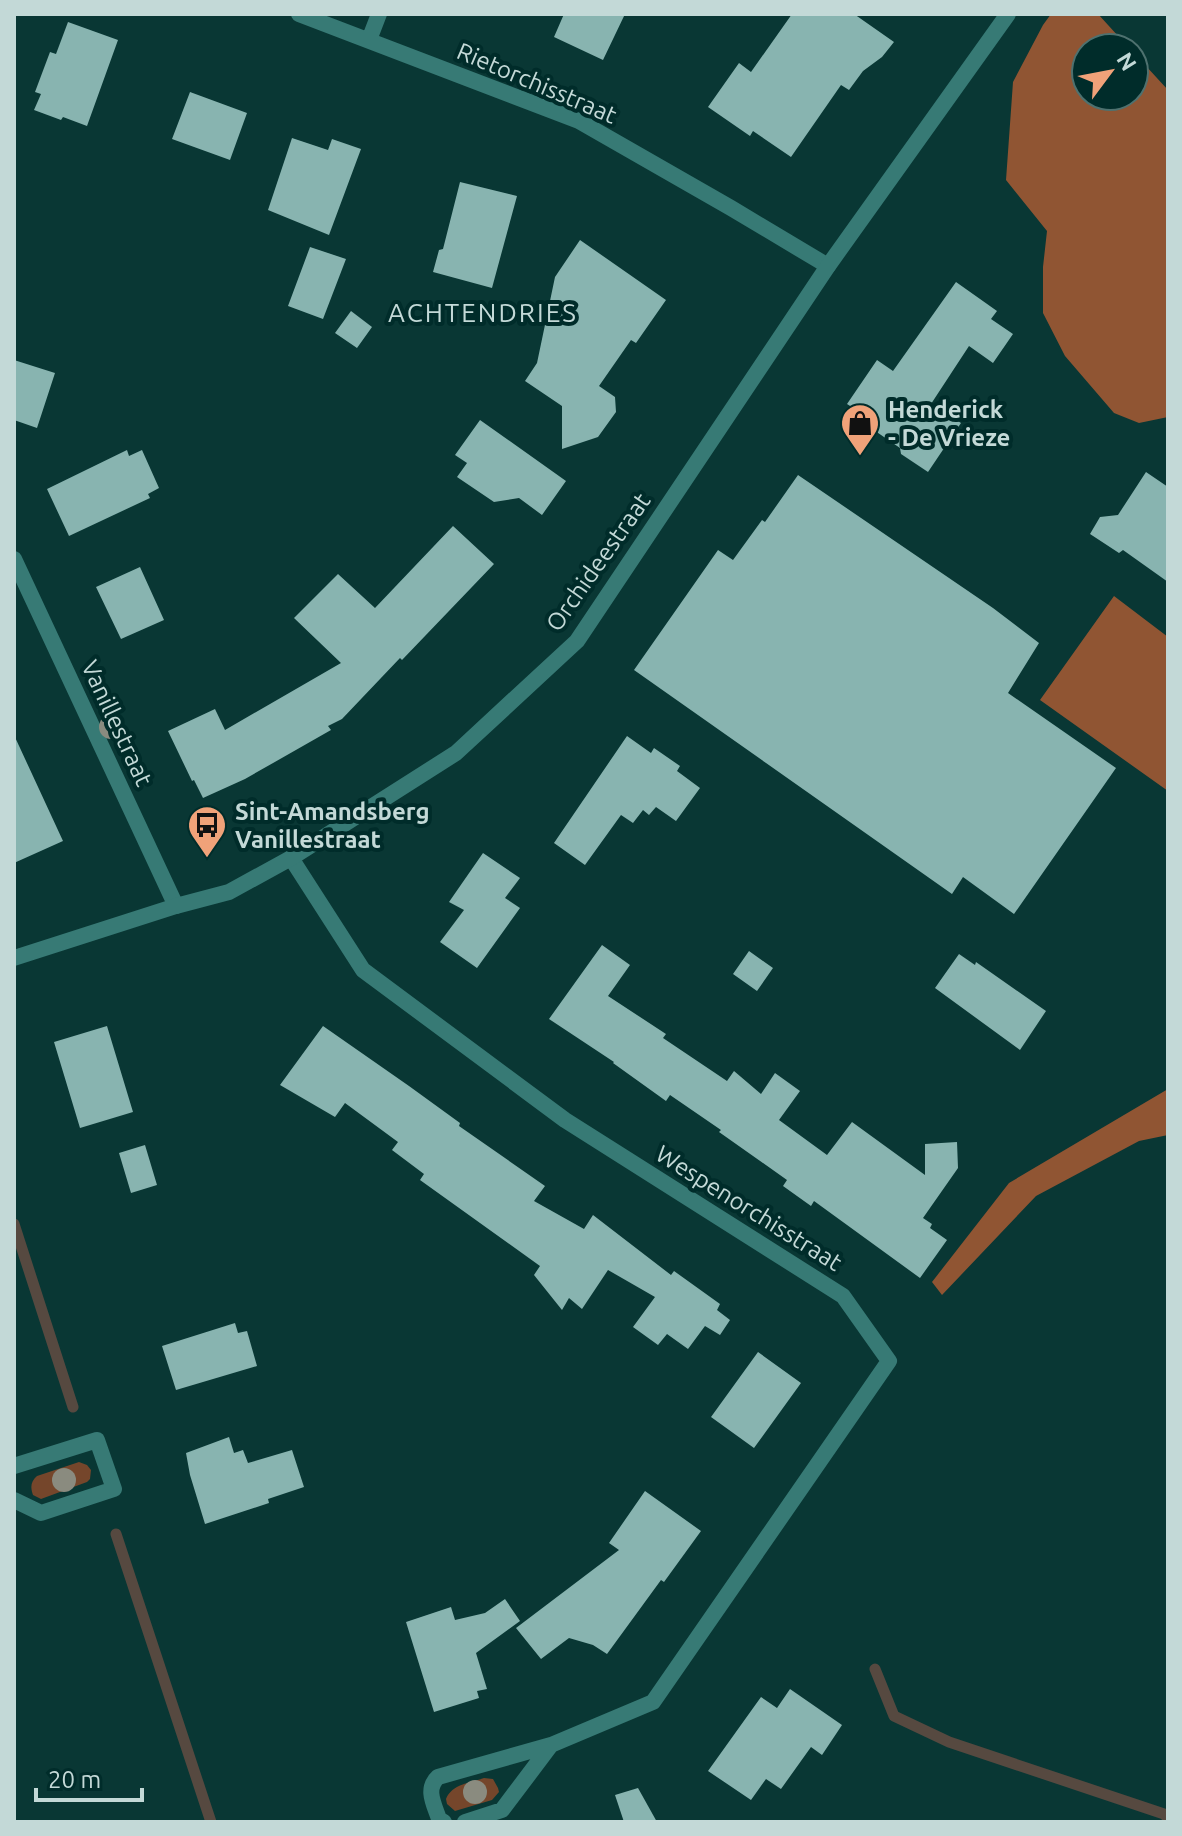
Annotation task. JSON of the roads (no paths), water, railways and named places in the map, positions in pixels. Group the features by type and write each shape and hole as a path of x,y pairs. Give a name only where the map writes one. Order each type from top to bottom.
{"street":[{"name":"Rietorchisstraat","path":"299,14 579,121 828,266"},
{"path":"369,40 379,14"},
{"name":"Orchideestraat","path":"14,958 229,892 291,858 456,753 577,641 828,266 1008,14"},
{"name":"Vanillestraat","path":"14,559 176,906"},
{"name":"Wespenorchisstraat","path":"291,858 363,970 565,1120 843,1296 889,1361 653,1702 551,1745 438,1777 432,1782 430,1791 439,1819 444,1822"},
{"path":"14,1466 97,1440 114,1489 41,1513 14,1500"},
{"path":"465,1822 502,1810 551,1745"}],"waterway":[{"path":"14,1224 73,1407"},
{"path":"116,1534 211,1822"},
{"path":"875,1669 894,1716 949,1742 1164,1814 1168,1818"}],"place":[{"name":"Henderick - De Vrieze","path":"860,457"},
{"name":"Sint-Amandsberg Vanillestraat","path":"207,859"}],"district":[{"name":"ACHTENDRIES","path":"483,312"}]}
